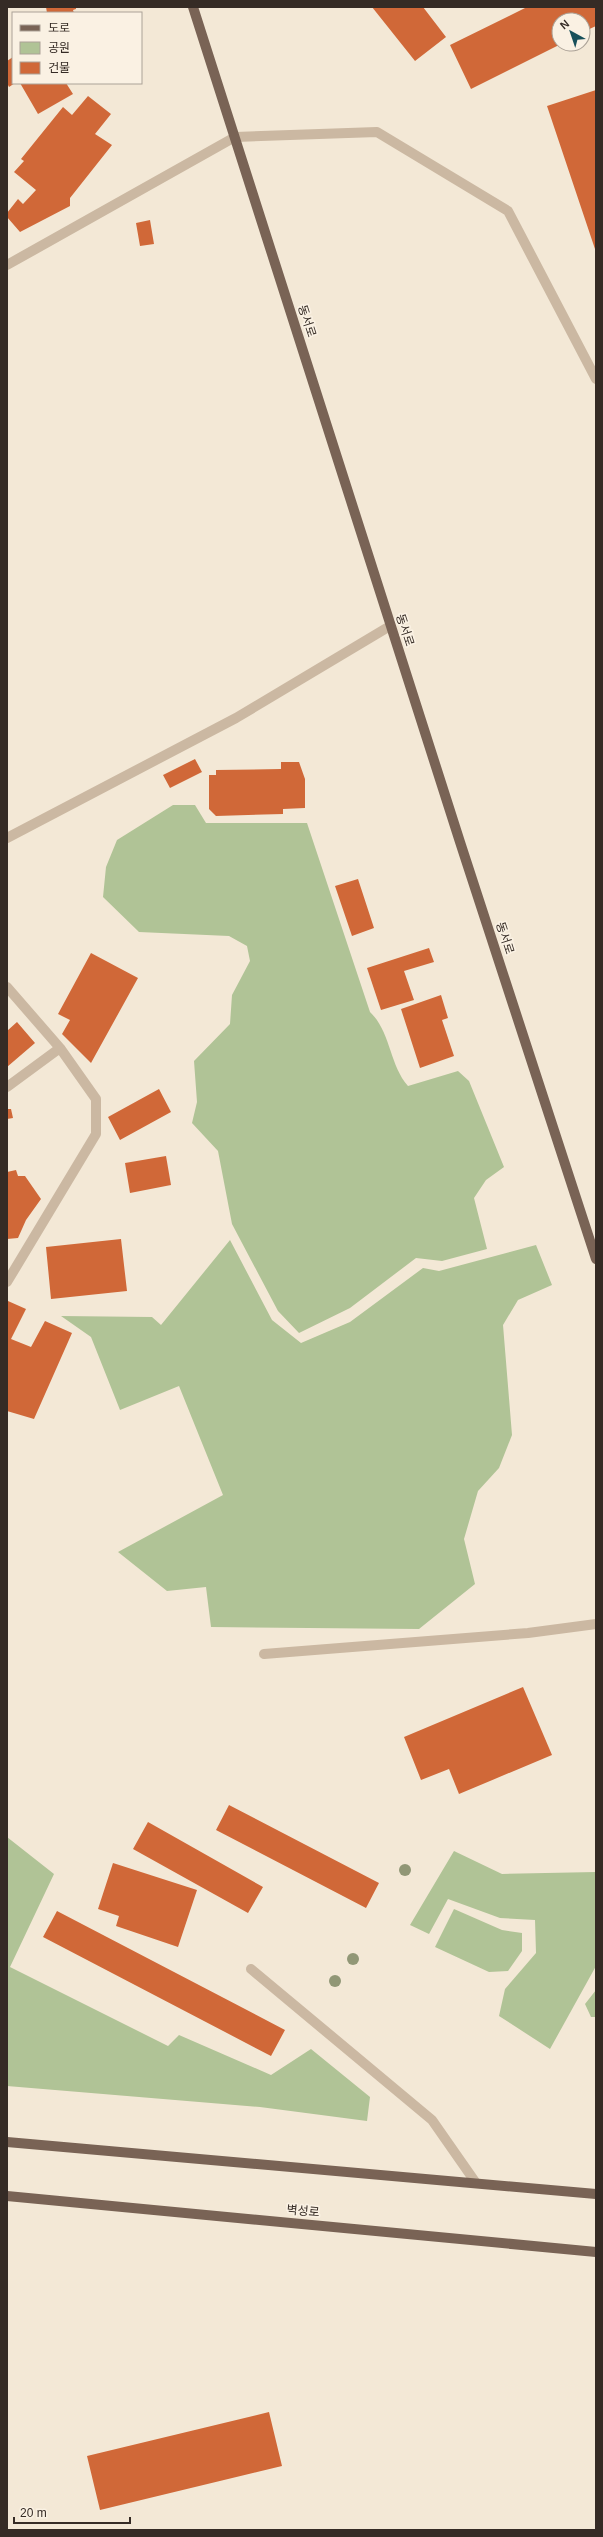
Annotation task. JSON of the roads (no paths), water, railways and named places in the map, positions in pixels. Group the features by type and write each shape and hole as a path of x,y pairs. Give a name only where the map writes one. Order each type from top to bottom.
{"main road":[{"name":"동서로","path":"193,7 390,626 596,1259"},
{"path":"7,2142 596,2194"},
{"name":"벽성로","path":"7,2196 596,2252"}],"street":[{"path":"7,265 234,137 377,132 508,211 596,379"},
{"path":"7,838 236,718 390,626"},
{"path":"7,987 60,1048 96,1098 96,1134 7,1282"},
{"path":"7,1087 60,1048"},
{"path":"264,1654 528,1633 596,1624"},
{"path":"251,1969 432,2120 476,2183"}]}
